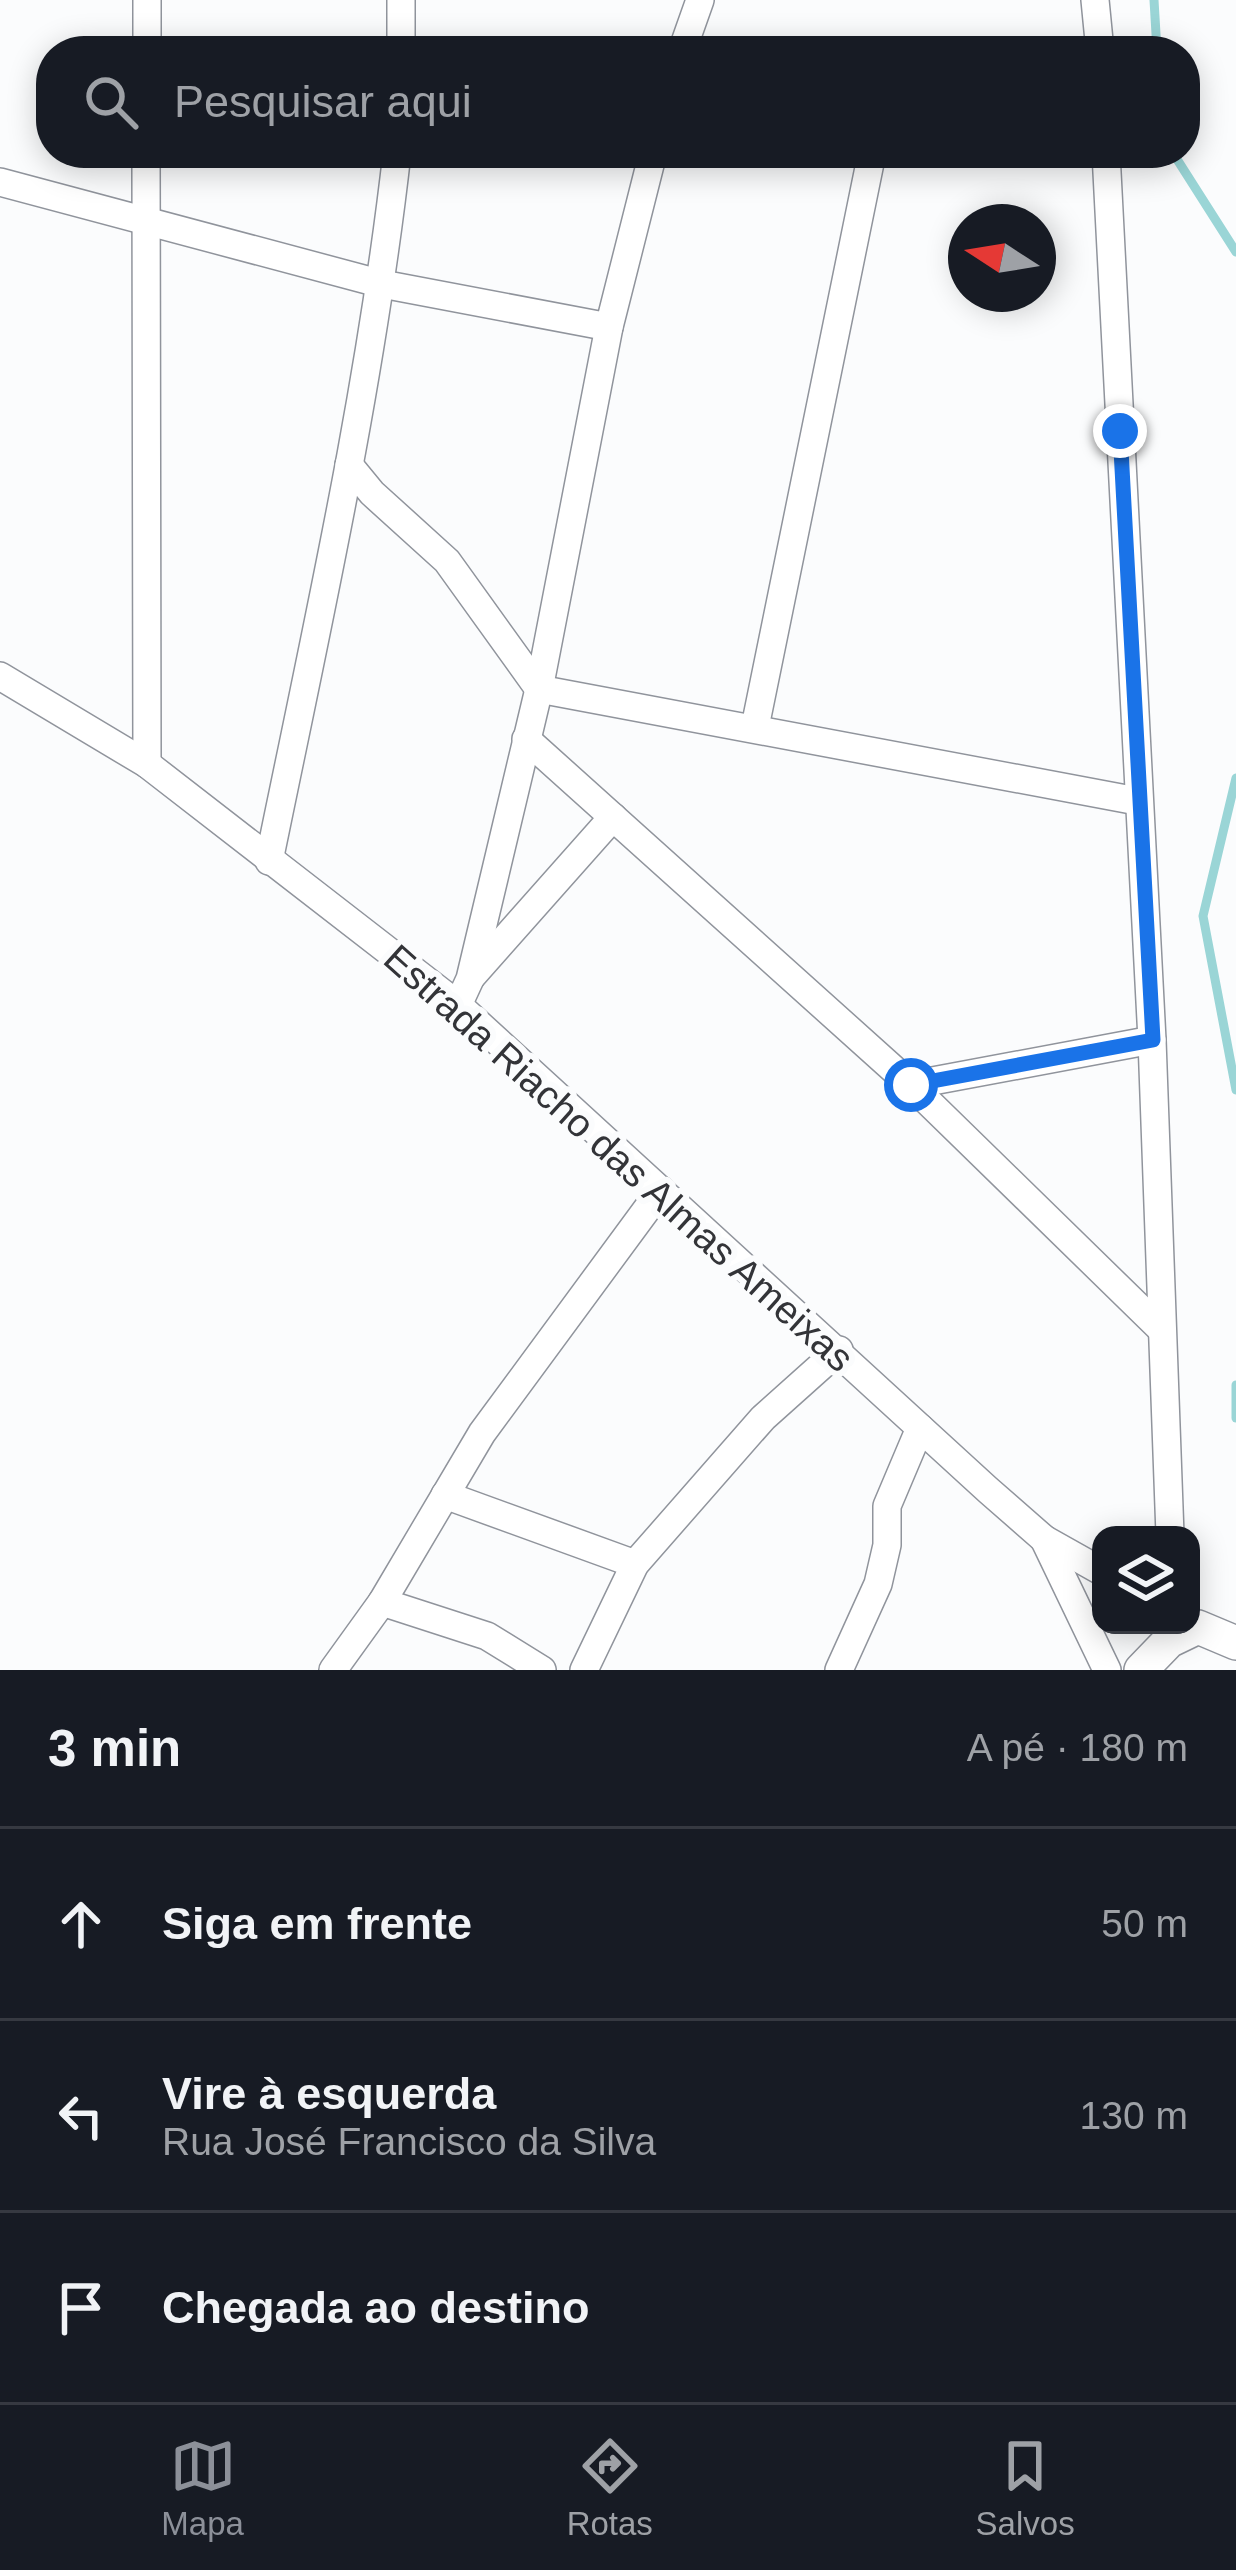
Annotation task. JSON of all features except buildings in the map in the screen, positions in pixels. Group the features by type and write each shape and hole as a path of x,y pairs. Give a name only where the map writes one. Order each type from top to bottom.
{"street":[{"path":"147,0 147,36"},
{"path":"687,36 700,0"},
{"path":"1095,0 1099,36"},
{"path":"402,36 404,4"},
{"path":"146,168 147,764"},
{"path":"269,861 350,465 382,284 395,168"},
{"path":"464,992 539,689 609,327 649,168"},
{"path":"754,727 869,168"},
{"path":"1107,168 1153,1040 1170,1526"},
{"path":"0,182 382,284 609,327"},
{"path":"350,465 372,494 448,561 539,689 1138,801"},
{"name":"Estrada Riacho das Almas Ameixas","path":"0,676 147,764 269,861 464,992 661,1190 920,1428 1044,1539 1092,1566"},
{"path":"526,740 911,1085 1162,1330"},
{"path":"464,992 613,817"},
{"path":"911,1085 1153,1040"},
{"path":"333,1670 382,1602 539,1351 661,1190"},
{"path":"584,1670 635,1564 763,1418 839,1350"},
{"path":"839,1670 878,1584 887,1545 887,1505 920,1428"},
{"path":"446,1495 530,1530 635,1564"},
{"name":"Estrada Riacho das Almas Ameixas","path":"1044,1539 1107,1670"},
{"path":"382,1602 487,1636 542,1670"},
{"path":"1200,1626 1236,1643"},
{"path":"1142,1670 1179,1634"}],"waterway":[{"path":"1154,0 1156,36"},
{"path":"1183,168 1236,252"},
{"path":"1236,778 1203,916 1236,1090"},
{"path":"1236,1385 1236,1418"}],"route":[{"path":"911,1085 1153,1040 1120,431"}]}
